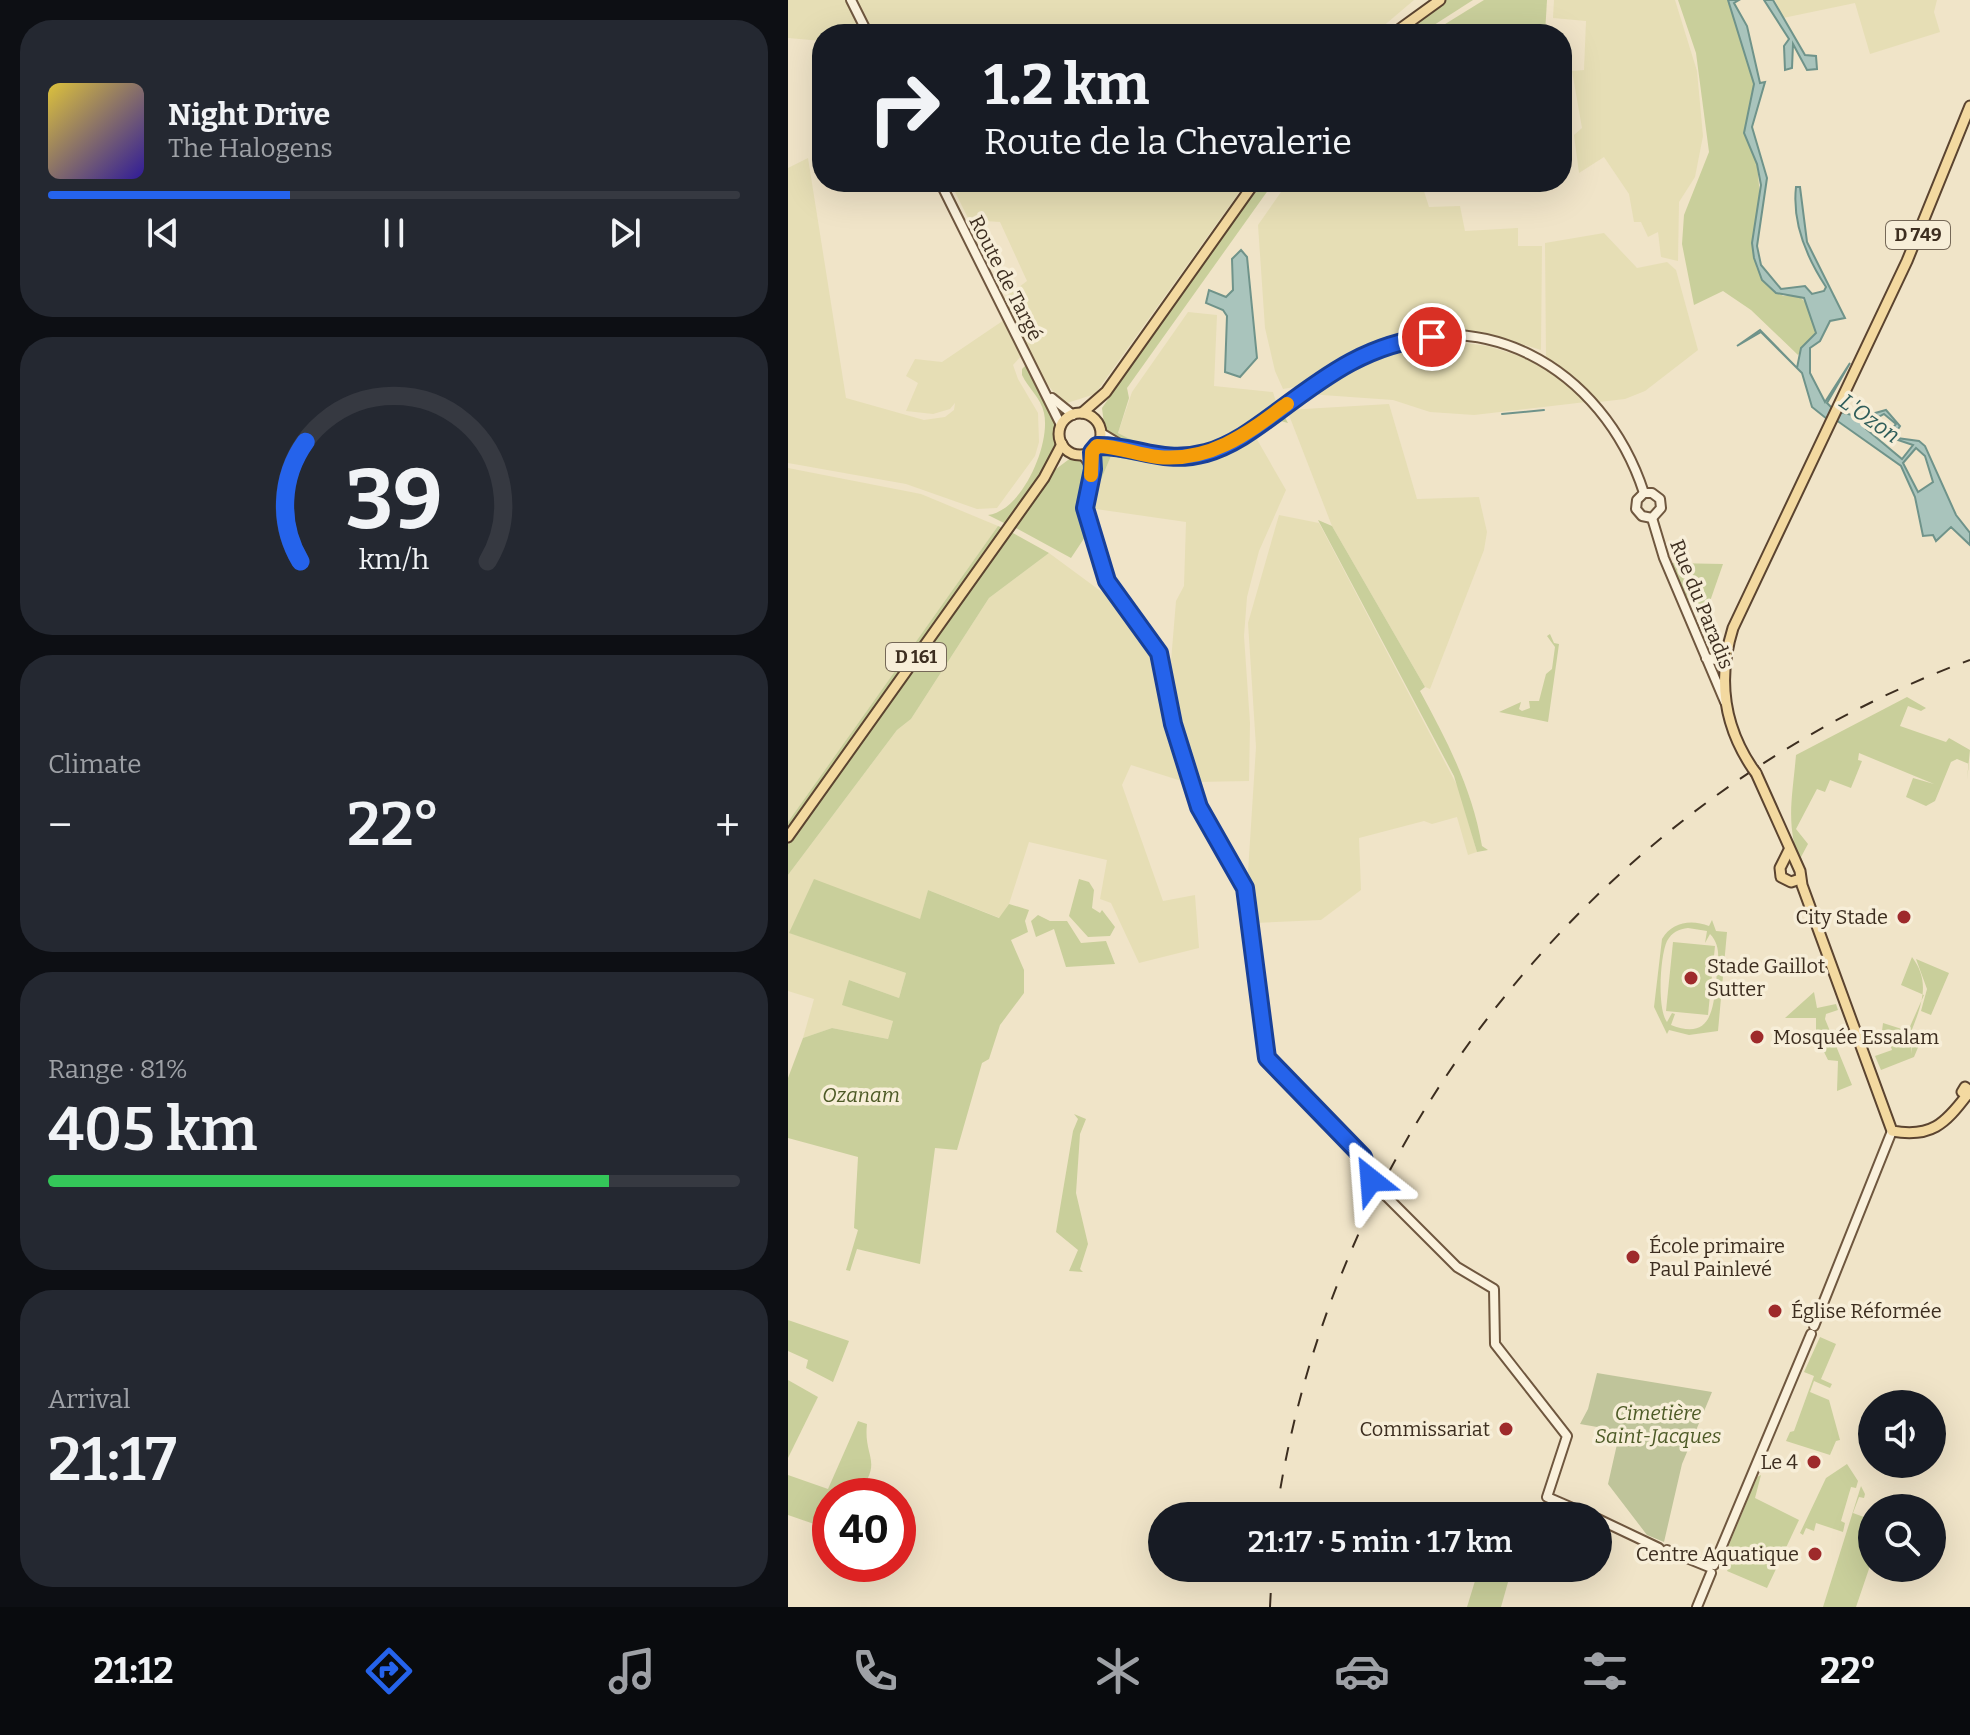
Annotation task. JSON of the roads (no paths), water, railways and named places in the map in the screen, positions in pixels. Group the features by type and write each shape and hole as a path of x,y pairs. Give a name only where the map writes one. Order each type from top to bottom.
{"main road":[{"path":"1407,24 1440,0"},
{"name":"D 749","path":"1790,862 1789,847 1755,771 1733,733 1725,702 1726,656 1736,619 1910,253 1970,106"},
{"path":"1106,392 1061,425 1062,444 1086,452 1101,433 1096,421 1106,392 1248,192"},
{"path":"1077,414 1096,421"},
{"name":"D 161","path":"788,837 1044,478 1062,444"},
{"name":"D 161","path":"1044,478 1065,457 1086,452"},
{"path":"1799,882 1781,877 1780,868 1790,862 1799,882 1860,1035 1875,1080 1896,1128 1920,1131 1943,1124 1967,1090"}],"street":[{"path":"851,0 863,24"},
{"name":"Route de Targé","path":"945,192 1061,425"},
{"path":"1559,1502 1547,1497 1567,1436 1495,1344 1494,1289 1457,1267 1380,1192 1370,1186 1370,1169 1363,1157 1267,1058 1245,888 1199,807 1173,724 1159,653 1107,581 1085,508 1090,477 1086,452 1176,458 1224,447 1250,432 1334,370 1364,353 1397,342 1466,337 1507,346 1542,360 1572,380 1596,403 1629,451 1644,493"},
{"name":"Route de Targé","path":"1044,389 1077,414"},
{"path":"1101,433 1135,453"},
{"path":"1644,493 1652,493 1660,499 1661,508 1652,518 1642,516 1636,509 1637,500 1644,493"},
{"name":"Rue du Paradis","path":"1652,518 1664,558 1725,702"},
{"path":"1706,658 1716,660 1726,656"},
{"path":"1697,1607 1896,1128"},
{"path":"1612,1525 1712,1568"}],"water":[{"path":"1728,0 1739,0 1734,3 1747,26 1760,83 1765,82 1752,127 1767,178 1757,246 1761,265 1781,289 1805,286 1812,294 1824,291 1826,287 1807,252 1799,227 1795,200 1796,187 1800,187 1807,242 1845,318 1830,321 1820,341 1810,348 1810,373 1825,402 1850,363 1827,403 1832,408 1827,419 1812,407 1802,373 1797,368 1801,348 1816,333 1804,298 1776,293 1762,280 1754,258 1752,243 1761,185 1757,164 1744,133 1754,84"},
{"path":"1764,0 1773,0 1805,55 1816,56 1817,69 1807,70 1793,44 1792,68 1785,70 1784,46 1789,39"},
{"path":"1241,250 1247,257 1257,358 1240,377 1225,372 1227,316 1223,310 1206,303 1209,290 1226,297 1233,290 1232,259"},
{"path":"1760,330 1797,368 1761,332 1737,346"},
{"name":"L'Ozon","path":"1886,410 1900,426 1895,434 1897,438 1919,441 1925,446 1956,515 1970,533 1970,545 1951,527 1936,541 1933,535 1923,536 1915,497 1901,466 1836,420 1839,412 1861,417","holes":["1884,414 1896,424 1891,430 1892,438 1913,445 1902,459 1866,429 1868,423","1916,448 1925,456 1933,482 1918,492 1903,463"]}],"waterway":[{"path":"1502,414 1544,410"}],"railway":[{"path":"1279,1502 1307,1374 1357,1238 1424,1111 1507,994 1604,888 1715,796 1837,720 1970,660"},
{"path":"1270,1607 1271,1582"}],"place":[{"name":"City Stade","path":"1904,917"},
{"name":"Stade Gaillot Sutter","path":"1691,978"},
{"name":"Mosquée Essalam","path":"1757,1037"},
{"name":"École primaire Paul Painlevé","path":"1633,1257"},
{"name":"Église Réformée","path":"1775,1311"},
{"name":"Commissariat","path":"1506,1429"},
{"name":"Le 4","path":"1814,1462"},
{"name":"Centre Aquatique","path":"1815,1554"}],"park label":[{"name":"Ozanam","path":"861,1095"},
{"name":"Cimetière Saint-Jacques","path":"1658,1424"}]}
